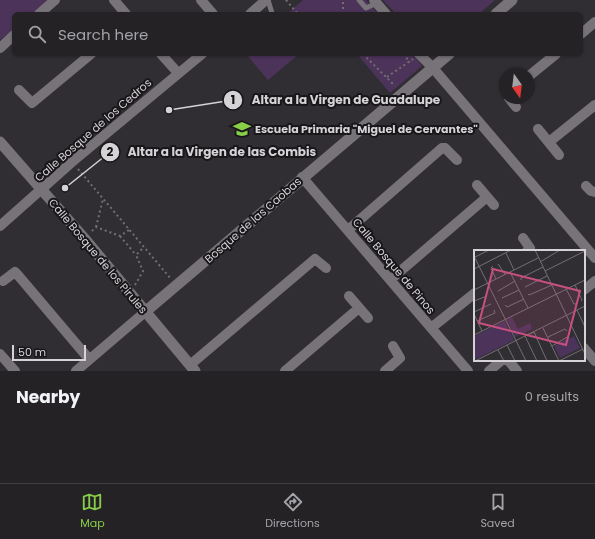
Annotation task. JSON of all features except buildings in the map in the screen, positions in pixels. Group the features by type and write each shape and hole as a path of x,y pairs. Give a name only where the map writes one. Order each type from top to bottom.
{"street":[{"path":"41,12 55,0"},
{"path":"114,0 124,12"},
{"path":"202,0 211,12"},
{"path":"252,12 267,0"},
{"path":"498,12 512,0"},
{"path":"376,2 384,12"},
{"path":"583,32 595,22"},
{"path":"0,48 12,37"},
{"path":"19,90 32,103 89,56"},
{"path":"163,56 178,73"},
{"name":"Calle Bosque de los Cedros","path":"0,226 72,162 199,56"},
{"path":"421,56 433,68 595,258"},
{"name":"Bosque de las Caobas","path":"76,371 302,177 448,56"},
{"path":"535,71 554,56"},
{"path":"549,142 595,105"},
{"path":"538,129 559,155"},
{"name":"Calle Bosque de los Pirules","path":"0,142 84,238 192,368"},
{"path":"348,230 442,148 445,148 457,160"},
{"name":"Calle Bosque de Pinos","path":"302,177 468,371"},
{"path":"477,185 494,205"},
{"path":"586,186 591,192 595,192"},
{"path":"390,280 487,197"},
{"path":"523,238 530,246 528,250"},
{"path":"192,368 315,259 326,268"},
{"path":"3,281 15,272 89,359"},
{"path":"585,289 595,281"},
{"path":"431,328 474,294"},
{"path":"349,296 368,318"},
{"path":"285,371 359,308"},
{"path":"385,371 400,358 393,346"},
{"path":"585,349 595,361"},
{"path":"0,354 15,371"},
{"path":"489,371 501,361"},
{"path":"509,361 517,371"}],"lane":[{"path":"267,0 272,12"},
{"path":"360,0 366,8 376,2"}],"path":[{"path":"286,0 296,12"},
{"path":"343,0 343,12"},
{"path":"364,56 403,94"},
{"path":"405,56 410,62"},
{"path":"387,77 417,56"},
{"path":"72,162 176,285"},
{"path":"84,238 96,227 103,199"},
{"path":"96,227 120,236 136,255 143,271 130,294"},
{"path":"120,236 129,230"},
{"path":"136,255 144,247"}],"shaded area":[{"path":"0,0 49,0 34,12 12,12 12,31 0,40"},
{"path":"303,0 366,0 376,12 289,12"},
{"path":"383,0 495,0 481,12 394,12"},
{"path":"248,56 297,56 268,80"},
{"path":"359,56 414,56 422,66 390,93"}],"place":[{"name":"Altar a la Virgen de Guadalupe","path":"169,110"},
{"name":"Escuela Primaria \"Miguel de Cervantes\"","path":"242,129"},
{"name":"Altar a la Virgen de las Combis","path":"65,188"}]}
